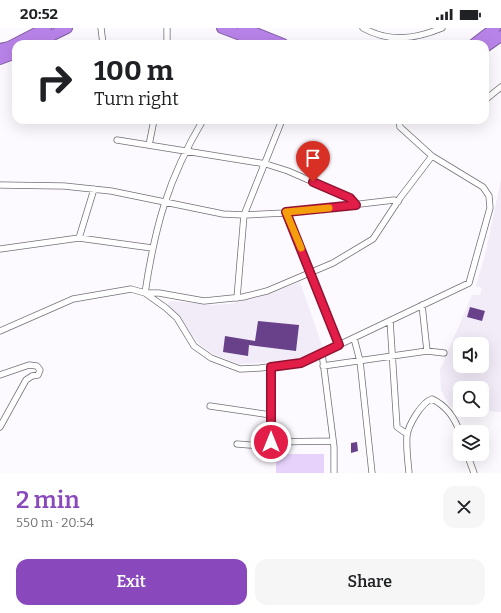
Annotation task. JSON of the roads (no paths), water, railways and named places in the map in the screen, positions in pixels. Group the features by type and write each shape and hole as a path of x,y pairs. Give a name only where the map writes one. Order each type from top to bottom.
{"highway":[{"path":"23,40 46,28"},
{"path":"42,40 67,28"},
{"path":"222,28 254,40"},
{"path":"243,28 273,40"},
{"path":"479,40 495,28"},
{"path":"489,44 501,36"},
{"path":"0,49 12,45"},
{"path":"0,59 12,54"}],"street":[{"path":"101,28 102,40"},
{"path":"167,28 167,40"},
{"path":"363,28 387,38 404,39 423,36 442,28"},
{"path":"489,97 501,87"},
{"path":"149,145 153,124"},
{"path":"145,293 152,248 164,201 185,151 201,124"},
{"path":"237,298 244,215 266,164 281,124"},
{"path":"145,293 177,318 194,346 211,358 240,368 271,367 301,363 469,283 490,208 489,196 482,187 432,156 400,127 400,124"},
{"path":"117,140 266,164 288,171 350,198 356,205"},
{"path":"1,330 73,299 131,289 145,293 204,301 237,298 267,291 332,263 373,239 432,156"},
{"path":"0,185 64,186 94,189 164,201 223,214 244,215 394,200 398,202"},
{"path":"79,238 94,189"},
{"path":"286,212 339,345"},
{"path":"0,250 79,238 152,248"},
{"path":"422,305 427,351"},
{"path":"390,321 391,356 397,426 407,434"},
{"path":"354,338 360,361 372,473"},
{"path":"323,366 427,351 444,353"},
{"path":"322,353 333,441 334,473"},
{"path":"0,375 29,365 37,366 40,370 38,375 32,376 26,380 0,426"},
{"path":"271,367 271,442"},
{"path":"409,473 407,434 421,406 427,400 432,399 441,404 455,418 457,425"},
{"path":"210,406 271,415"},
{"path":"237,444 263,446 271,442 333,441"},
{"path":"470,461 474,473"}]}
